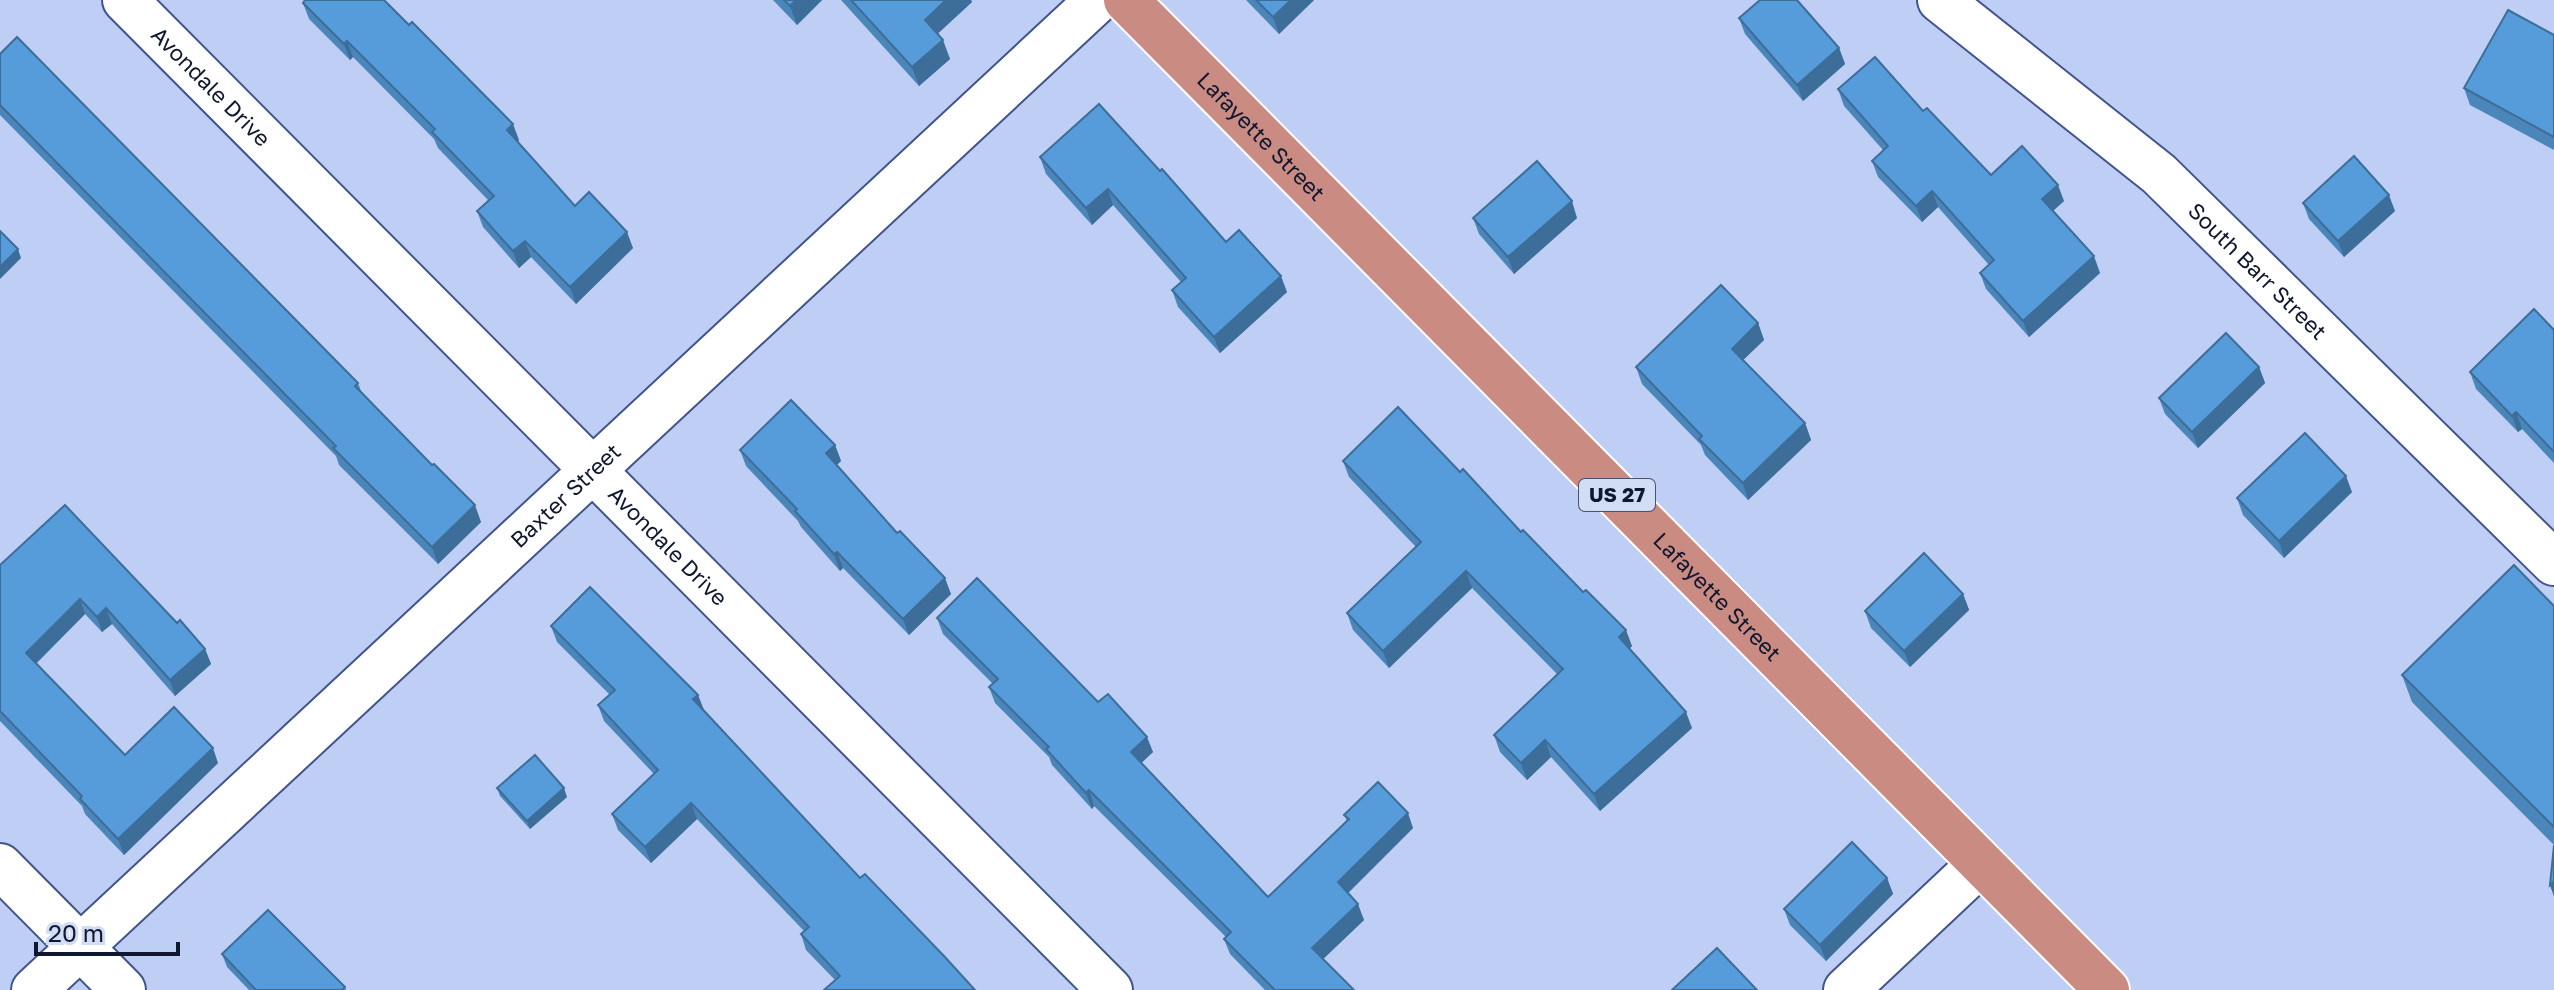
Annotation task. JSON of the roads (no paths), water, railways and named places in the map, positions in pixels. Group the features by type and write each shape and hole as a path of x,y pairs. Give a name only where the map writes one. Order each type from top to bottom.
{"highway":[{"name":"Lafayette Street","path":"1126,0 2107,990"}],"street":[{"name":"Avondale Drive","path":"125,0 1110,990"},
{"name":"Baxter Street","path":"34,990 1098,0"},
{"name":"South Barr Street","path":"1940,0 2159,174 2554,563"},
{"path":"1846,990 1981,863"},
{"path":"0,866 123,990"}]}
